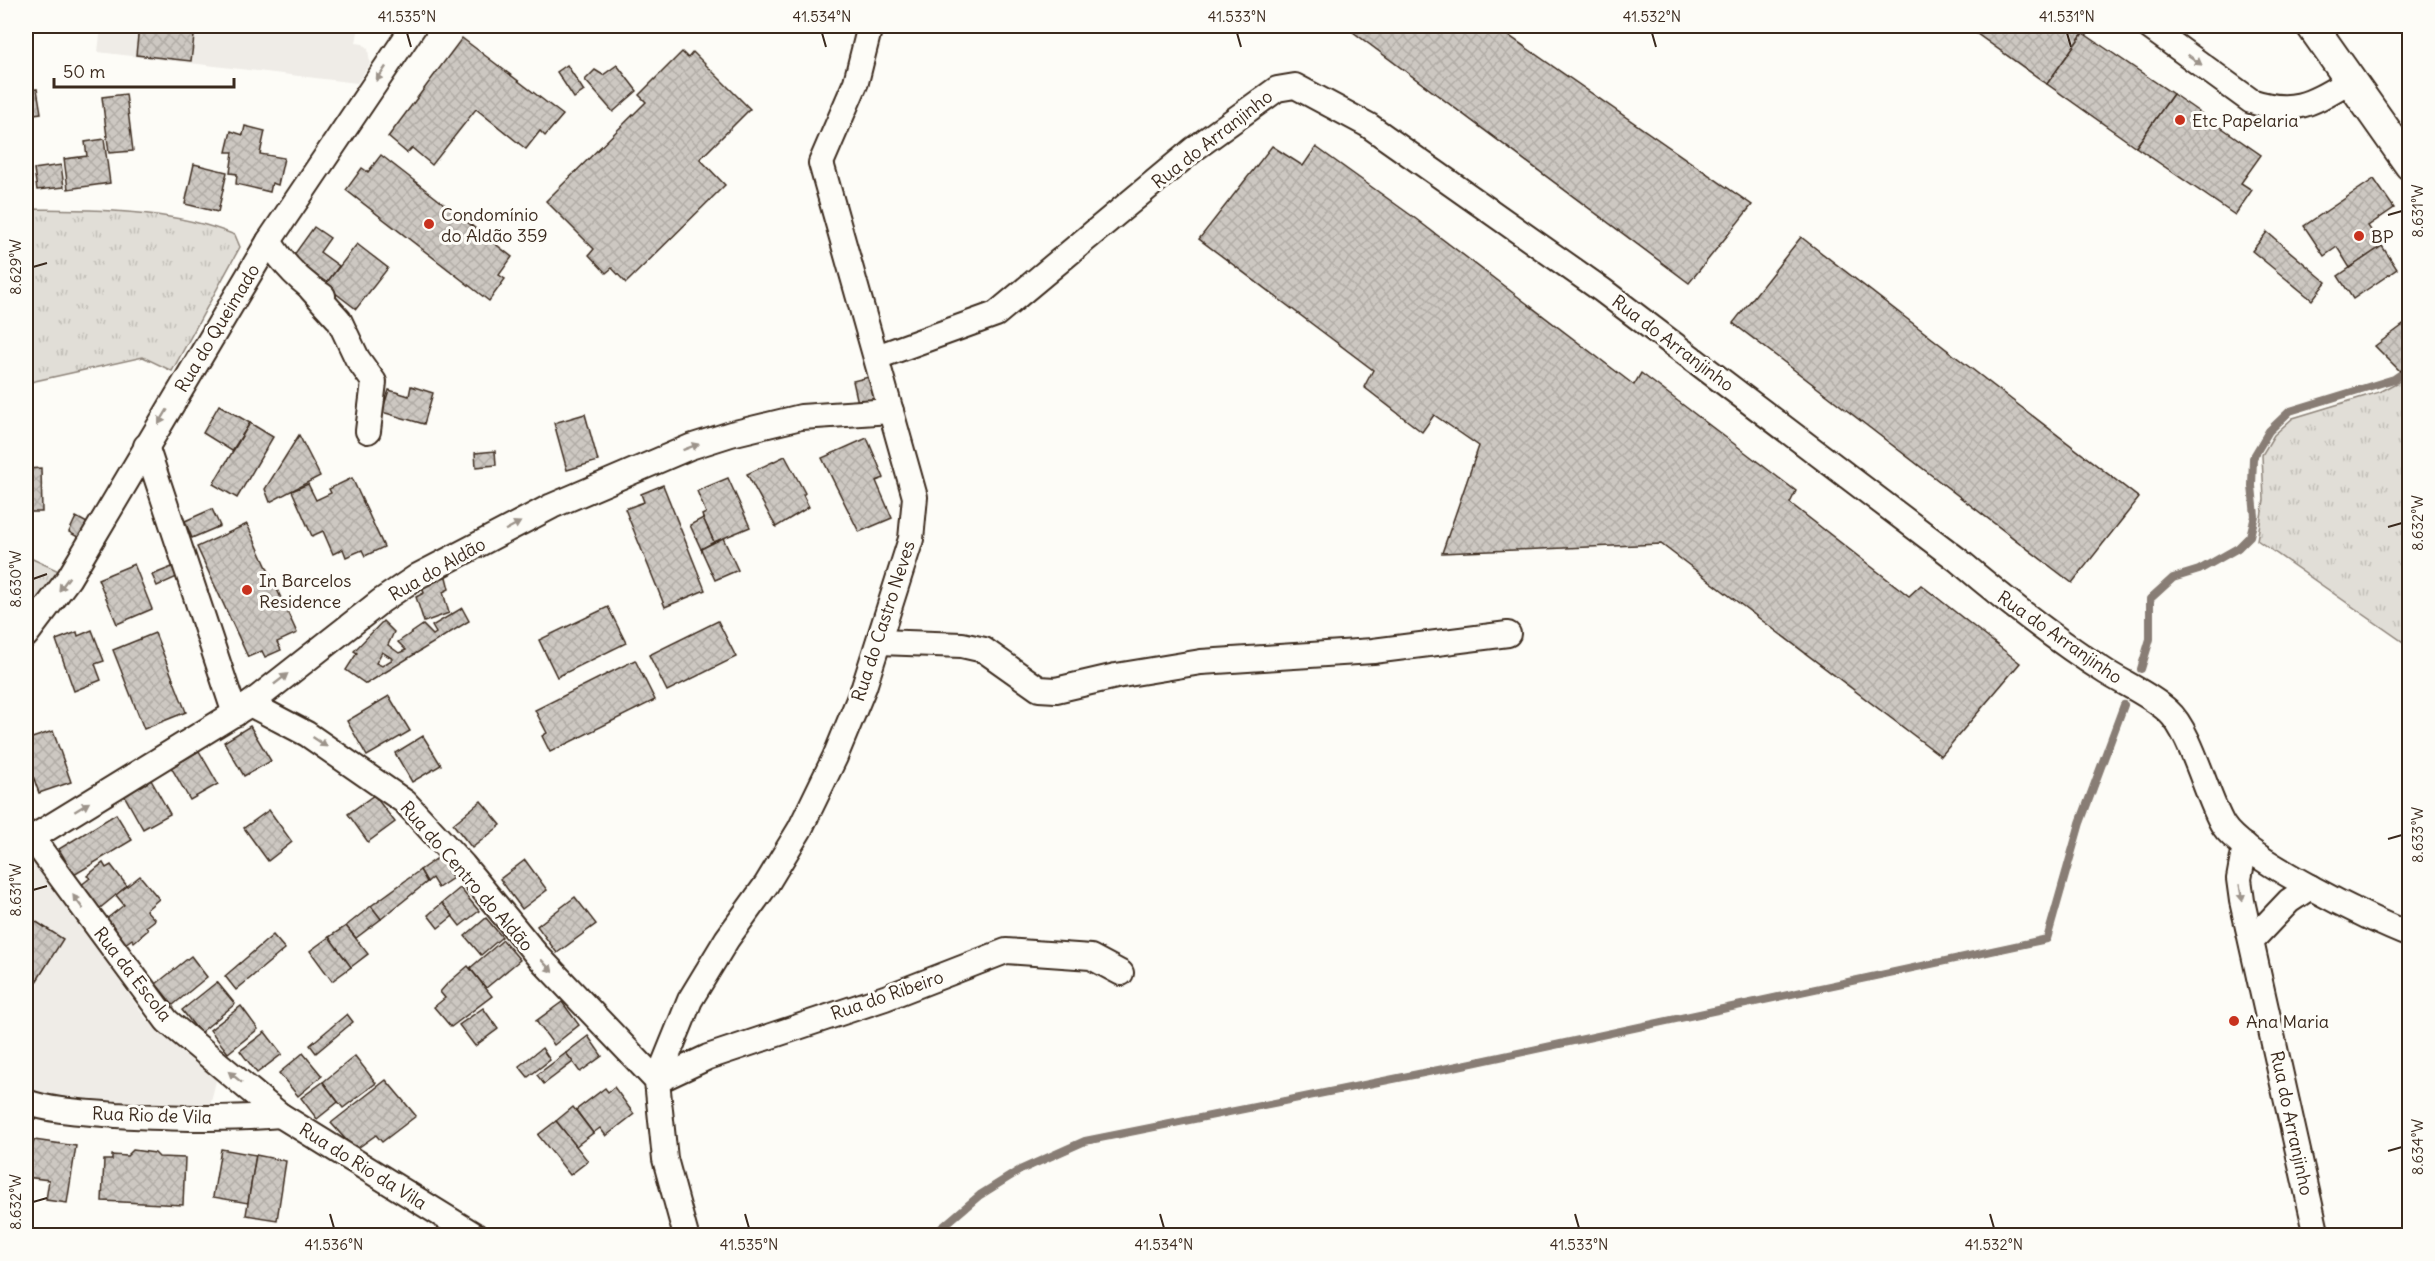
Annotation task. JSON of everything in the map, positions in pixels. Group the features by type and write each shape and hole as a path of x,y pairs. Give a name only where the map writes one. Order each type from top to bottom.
{"main road":[{"path":"2312,26 2409,165"}],"street":[{"name":"Rua do Queimado","path":"26,635 69,578 269,241 414,26"},
{"name":"Rua do Castro Neves","path":"657,1081 690,1000 727,939 766,885 800,829 836,757 879,642 911,538 915,497 821,163 856,82 870,26"},
{"path":"2148,26 2251,101 2269,107 2291,109 2322,97 2350,80"},
{"name":"Rua do Arranjinho","path":"877,357 996,314 1194,149 1277,89 1295,86 1368,125 1602,290 1958,560 2003,599 2106,672 2170,712 2189,746 2224,827 2245,846 2310,886 2409,935"},
{"path":"269,241 281,262 311,289 339,320 357,358 374,382 368,431"},
{"path":"311,289 339,305"},
{"name":"Rua do Aldão","path":"29,838 242,709 381,601 409,583 552,506 690,447 731,434 801,417 891,411"},
{"path":"146,446 242,709"},
{"path":"879,642 962,645 984,650 1039,689 1056,690 1116,676 1201,662 1373,651 1508,634"},
{"name":"Rua do Centro do Aldão","path":"242,709 307,734 405,802 463,865 536,954 657,1081"},
{"name":"Rua da Escola","path":"29,838 167,1021 280,1114"},
{"name":"Rua do Arranjinho","path":"2245,846 2239,879 2317,1236"},
{"path":"2252,940 2289,901 2310,886"},
{"name":"Rua do Ribeiro","path":"657,1081 708,1057 885,998 1006,951 1091,957 1121,973"},
{"path":"657,1081 665,1159 686,1236"},
{"name":"Rua Rio de Vila","path":"26,1102 48,1110 155,1117 241,1119 280,1114"},
{"name":"Rua do Rio da Vila","path":"280,1114 476,1236"}],"shaded area":[{"path":"101,26 359,26 356,43 363,44 368,49 370,64 357,83 98,52"},
{"path":"26,857 33,858 147,1020 177,1046 206,1063 216,1081 210,1105 142,1104 26,1092"}],"green space":[{"path":"26,209 132,212 158,215 210,226 235,235 240,247 172,371 143,357 26,383"},
{"path":"2409,376 2409,646 2257,540 2264,500 2262,455 2274,435 2293,418 2379,392"},
{"path":"26,556 61,572 26,622"}],"building":[{"path":"139,26 195,28 191,61 136,55"},
{"path":"1345,26 1495,26 1752,205 1689,283"},
{"path":"1966,26 2073,26 2083,33 2047,84"},
{"path":"2083,33 2173,94 2136,147 2047,84"},
{"path":"462,38 563,115 545,136 540,131 526,149 476,109 432,165 412,148 407,153 388,137"},
{"path":"682,52 688,58 693,52 750,109 700,159 725,185 626,283 612,268 606,273 589,255 594,249 546,201 646,102 639,95"},
{"path":"567,65 584,91 574,98 557,72"},
{"path":"617,65 637,91 613,112 585,80 595,70 603,75"},
{"path":"26,82 28,91 37,89 41,113 26,115"},
{"path":"126,94 133,151 109,153 102,97"},
{"path":"2173,94 2261,155 2241,183 2252,190 2235,215 2136,147"},
{"path":"245,126 265,131 260,154 284,158 278,185 272,183 270,192 236,184 237,174 230,173 233,152 226,152 231,131 243,135"},
{"path":"104,139 110,183 68,189 64,159 87,156 85,142"},
{"path":"1272,146 1303,166 1316,147 1412,216 1634,385 1641,373 1796,491 1790,503 1909,596 1921,585 2020,663 1941,756 1661,544 1442,553 1479,446 1434,415 1422,432 1364,387 1373,370 1199,239"},
{"name":"Condomínio do Aldão 359","path":"381,155 512,257 499,275 505,279 489,301 346,190 362,168 368,172"},
{"path":"194,164 227,172 218,212 185,204"},
{"path":"61,165 64,187 37,190 34,169"},
{"path":"2374,179 2394,208 2368,226 2382,246 2350,268 2337,247 2324,256 2304,226"},
{"path":"314,227 330,238 320,252 339,266 325,285 291,259"},
{"path":"2267,232 2326,282 2312,300 2252,251"},
{"path":"1801,237 2139,498 2072,583 1733,323"},
{"path":"357,244 388,268 356,309 325,285"},
{"path":"2382,246 2397,269 2353,299 2338,276"},
{"path":"2410,320 2410,363 2400,371 2375,346"},
{"path":"873,376 877,393 873,399 858,403 853,381"},
{"path":"411,386 433,393 424,424 382,412 389,390 409,396"},
{"path":"219,405 250,423 232,451 203,433"},
{"path":"585,414 598,461 567,470 554,423"},
{"path":"250,423 273,437 237,498 213,484"},
{"path":"299,435 320,476 270,502 265,489"},
{"path":"867,438 884,478 876,481 892,518 859,532 822,458"},
{"path":"495,451 496,465 476,467 475,453"},
{"path":"785,456 805,493 803,495 809,507 776,527 747,474"},
{"path":"41,468 42,512 26,512 26,469"},
{"path":"352,478 384,547 365,556 362,550 346,557 343,549 333,554 323,531 312,536 292,491 308,484 316,500 331,493 329,489"},
{"path":"728,478 750,527 714,542 702,515 706,513 697,491"},
{"path":"663,485 705,590 665,607 625,509 644,502 641,494"},
{"path":"212,509 220,526 192,538 185,521"},
{"path":"76,517 89,524 81,539 69,532"},
{"path":"703,518 714,542 701,549 690,525"},
{"name":"In Barcelos Residence","path":"247,524 297,633 277,642 281,650 265,657 262,651 248,657 197,547"},
{"path":"723,538 738,570 715,580 701,549"},
{"path":"134,564 152,609 117,624 98,579"},
{"path":"172,567 177,577 157,586 152,575"},
{"path":"445,573 449,589 443,592 449,613 424,622 416,597 424,593 421,585"},
{"path":"608,607 626,643 557,677 539,640"},
{"path":"462,608 469,621 366,684 346,670 357,653 354,651 383,621 394,632 388,645 399,653 406,650 398,642 423,625 433,635 436,633 432,626","holes":["382,652 393,659 382,666 376,663"]},
{"path":"718,621 736,657 667,691 649,655"},
{"path":"92,630 104,661 95,664 101,680 74,691 56,640 77,632 78,636"},
{"path":"155,633 186,712 144,729 113,650"},
{"path":"635,660 655,700 550,752 542,736 547,733 535,710"},
{"path":"389,696 410,731 367,756 347,721"},
{"path":"250,726 271,761 244,776 224,742"},
{"path":"53,731 71,782 39,793 29,765 26,766 26,740"},
{"path":"423,736 441,765 412,782 395,753"},
{"path":"199,751 218,784 190,800 171,767"},
{"path":"151,780 170,814 143,829 124,795"},
{"path":"374,795 395,822 368,842 348,814"},
{"path":"481,801 501,825 472,848 453,824"},
{"path":"269,810 292,842 268,861 244,828"},
{"path":"116,814 132,840 74,875 59,849"},
{"path":"439,857 453,878 438,888 432,878 427,882 420,870"},
{"path":"525,860 547,890 522,909 500,879"},
{"path":"103,863 106,868 111,865 127,886 99,909 80,886 90,878 87,876"},
{"path":"420,870 427,882 381,919 371,906"},
{"path":"140,876 159,899 146,910 155,920 146,927 148,930 134,942 132,939 125,944 105,920 124,905 116,895"},
{"path":"460,888 479,911 460,926 442,903"},
{"path":"575,897 596,924 557,953 537,926"},
{"path":"442,903 453,916 438,928 428,915"},
{"path":"371,906 381,919 356,938 346,926"},
{"path":"486,918 502,937 481,955 465,936"},
{"path":"35,921 63,939 26,998 26,929 29,932"},
{"path":"346,926 368,954 351,967 329,937"},
{"path":"273,935 285,949 236,990 225,976"},
{"path":"329,937 351,967 332,981 310,951"},
{"path":"503,940 520,960 486,988 470,968"},
{"path":"191,956 207,977 173,1005 156,984"},
{"path":"468,966 492,996 451,1027 434,1007 445,998 440,992"},
{"path":"217,982 235,1004 200,1033 182,1010"},
{"path":"562,1002 579,1025 554,1045 536,1021"},
{"path":"241,1006 258,1029 228,1053 210,1030"},
{"path":"483,1008 498,1029 475,1046 459,1025"},
{"path":"347,1014 353,1022 316,1053 310,1045"},
{"path":"265,1032 282,1054 257,1073 240,1051"},
{"path":"588,1036 602,1056 580,1072 566,1053"},
{"path":"542,1048 550,1060 528,1077 519,1066"},
{"path":"303,1053 322,1076 298,1096 279,1073"},
{"path":"566,1053 573,1062 544,1084 537,1075"},
{"path":"355,1056 376,1083 343,1108 323,1082"},
{"path":"386,1080 416,1116 382,1142 376,1135 355,1150 331,1123"},
{"path":"323,1082 338,1102 317,1119 301,1098"},
{"path":"614,1087 634,1114 606,1136 600,1128 593,1133 576,1110 605,1088 608,1092"},
{"path":"573,1107 593,1133 576,1146 556,1121"},
{"path":"556,1121 588,1161 570,1175 538,1135"},
{"path":"34,1140 76,1146 67,1203 46,1200 49,1180 26,1177"},
{"path":"221,1149 256,1155 248,1203 213,1197"},
{"path":"133,1150 155,1153 159,1157 185,1158 183,1205 102,1201 104,1160 112,1160 112,1155 127,1156"},
{"path":"256,1155 286,1161 277,1220 246,1215"}],"waterway":[{"path":"2141,669 2150,639 2150,599 2173,578 2199,570 2238,548 2250,536 2255,516 2252,486 2253,458 2269,431 2290,411 2394,379 2410,368"},
{"path":"932,1236 980,1195 1020,1170 1085,1141 1458,1066 2047,939 2080,823 2124,705"}],"place":[{"name":"Etc Papelaria","path":"2180,120"},
{"name":"Condomínio do Aldão 359","path":"429,224"},
{"name":"BP","path":"2359,236"},
{"name":"In Barcelos Residence","path":"247,590"},
{"name":"Ana Maria","path":"2234,1021"}]}
